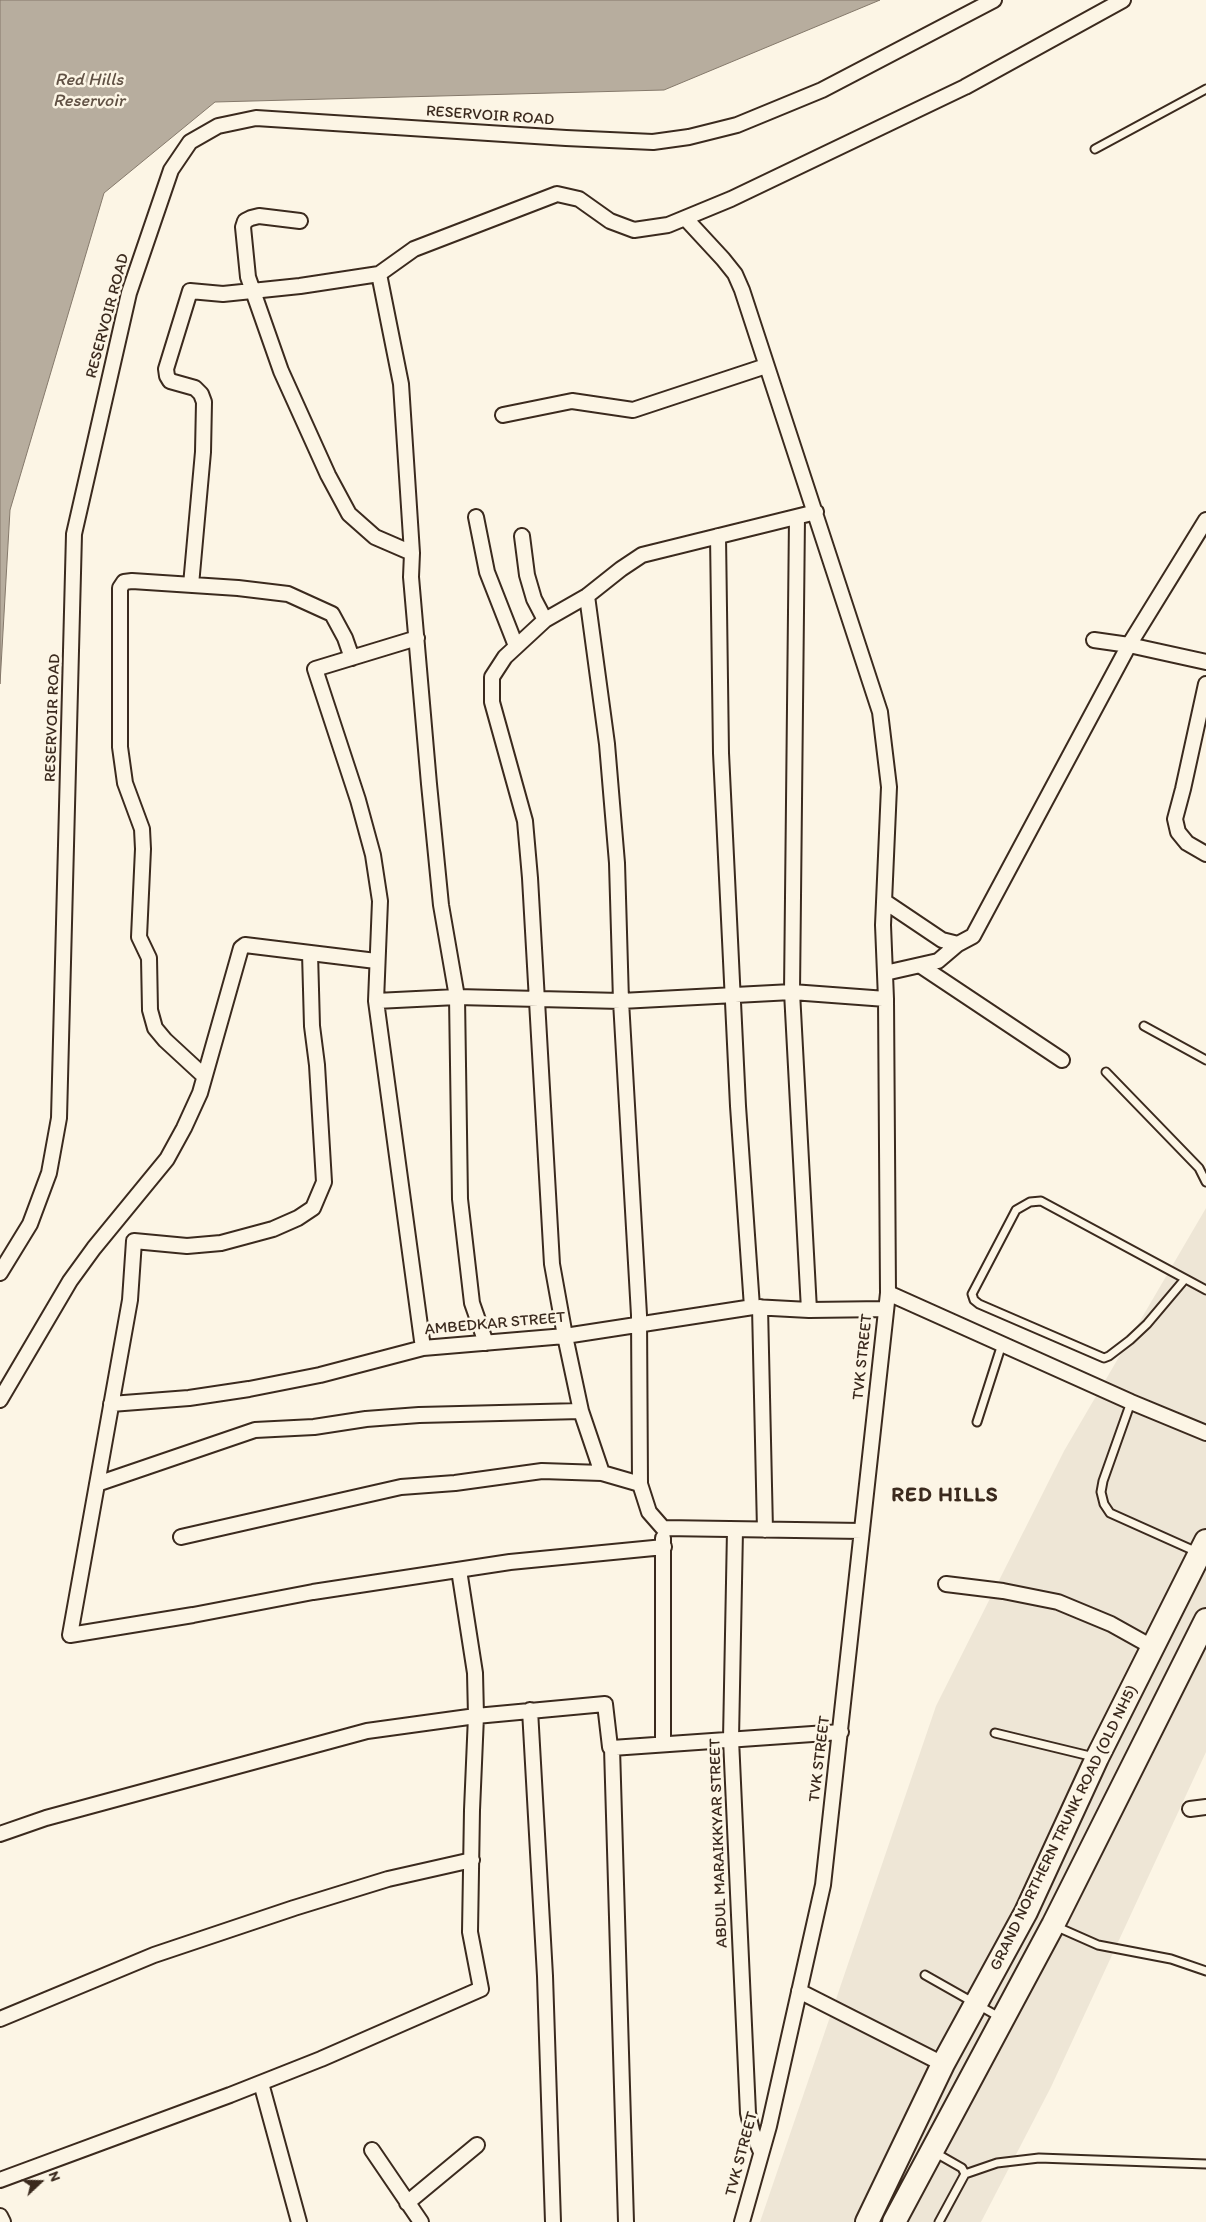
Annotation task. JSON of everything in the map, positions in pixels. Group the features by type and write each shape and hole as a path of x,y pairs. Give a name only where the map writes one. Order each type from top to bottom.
{"main road":[{"name":"GRAND NORTHERN TRUNK ROAD (OLD NH5)","path":"867,2222 943,2064 1026,1912 1096,1758 1154,1648 1203,1547"},
{"name":"GRAND NORTHERN TRUNK ROAD (OLD NH5)","path":"894,2222 1053,1925 1206,1620"}],"street":[{"name":"RESERVOIR ROAD","path":"0,1273 30,1224 49,1173 60,1118 74,534 128,293 171,170 190,142 218,126 256,118 653,142 689,137 737,125 822,90 994,0"},
{"path":"191,585 203,452 204,402 201,394 195,388 170,381 166,369 190,291 223,294 379,274 414,249 558,194 579,199 610,222 634,230 668,225 686,219 965,87 1123,0"},
{"path":"300,221 259,216 245,222 243,227 248,277 281,371 328,475 349,514 375,537 412,553"},
{"name":"TVK STREET","path":"686,219 735,274 742,290 880,712 889,787 884,901 888,1293 841,1732 822,1885 761,2152 742,2222"},
{"path":"379,274 401,384 412,553 411,577 441,905 456,997 460,1199 472,1303 486,1343"},
{"path":"503,415 572,401 633,410 766,366"},
{"path":"602,1473 582,1411 565,1336 552,1264 525,822 492,702 492,677 505,657 545,620 587,596 620,569 642,555 816,512"},
{"path":"476,517 487,572 516,646"},
{"path":"797,517 792,992 809,1310"},
{"path":"885,973 938,961 958,944 972,936 1129,645 1206,520"},
{"path":"522,536 527,575 534,599 545,620"},
{"path":"718,536 721,753 732,996 756,1307 765,1530"},
{"path":"204,1076 165,1040 155,1028 150,1010 149,958 139,937 143,849 142,829 126,782 120,747 120,588 124,582 132,580 288,594 332,614 345,638 352,658"},
{"path":"587,596 607,744 617,863 621,1001 639,1324 640,1484 648,1512 663,1528 663,1744"},
{"path":"417,638 315,669 358,800 373,855 380,900 376,961 376,1001 423,1348"},
{"path":"1094,640 1129,645 1206,662"},
{"path":"1206,684 1184,789 1175,819 1178,832 1187,843 1206,854"},
{"path":"884,901 942,940 958,944"},
{"path":"0,1400 70,1281 94,1248 167,1159 200,1092 241,948 245,945 376,961"},
{"path":"310,953 312,1026 317,1064 324,1182 314,1208 298,1218 273,1229 221,1243 187,1246 134,1242 130,1300 70,1635 193,1615 313,1592 510,1562 664,1547"},
{"path":"921,966 1062,1060"},
{"path":"376,1001 456,997 621,1001 792,992 886,999"},
{"path":"888,1293 1131,1402 1206,1433"},
{"name":"AMBEDKAR STREET","path":"110,1404 189,1398 249,1389 320,1375 423,1348 565,1336 756,1307 809,1310 886,1310"},
{"path":"97,1484 255,1430 314,1427 366,1419 420,1415 582,1411"},
{"path":"181,1537 401,1487 455,1483 542,1471 602,1473 640,1484"},
{"path":"663,1528 862,1531"},
{"name":"ABDUL MARAIKKYAR STREET","path":"735,1530 732,1739 748,2114 752,2131 761,2152"},
{"path":"0,2180 260,2083 481,1989 470,1932 476,1716 475,1673 459,1570"},
{"path":"946,1584 1004,1591 1058,1602 1111,1624 1154,1648"},
{"path":"0,1834 46,1818 367,1731 476,1716 605,1704 610,1747 612,1748 626,2222"},
{"path":"530,1710 545,1976 553,2222"},
{"path":"612,1748 841,1732"},
{"path":"1190,1810 1206,1807"},
{"path":"0,2019 154,1955 284,1911 388,1879 472,1860"},
{"path":"799,1991 943,2064"},
{"path":"260,2083 299,2222"},
{"path":"407,2203 477,2145"},
{"path":"372,2150 421,2222"},
{"path":"0,2216 3,2222"}],"lane":[{"path":"1095,149 1206,89"},
{"path":"1144,1026 1206,1060"},
{"path":"1106,1072 1199,1168 1206,1182"},
{"path":"1185,1279 1147,1324 1104,1358 979,1304 974,1300 972,1294 1016,1210 1030,1202 1041,1201 1052,1205 1206,1290"},
{"path":"977,1422 1002,1344"},
{"path":"1131,1402 1103,1480 1104,1504 1110,1513 1203,1547"},
{"path":"995,1733 1096,1758"},
{"path":"1053,1925 1098,1945 1171,1959 1206,1972"},
{"path":"926,1975 1003,2018"},
{"path":"932,2151 962,2168 965,2174"},
{"path":"939,2222 965,2174 997,2163 1039,2158 1206,2164"}],"shaded area":[{"path":"1206,1208 1206,1752 1051,2087 981,2222 760,2222 936,1706 1064,1451"}],"water":[{"name":"Red Hills Reservoir","path":"0,0 880,0 664,90 215,102 104,193 10,510 0,684"}],"district":[{"name":"RED HILLS","path":"945,1496"}]}
